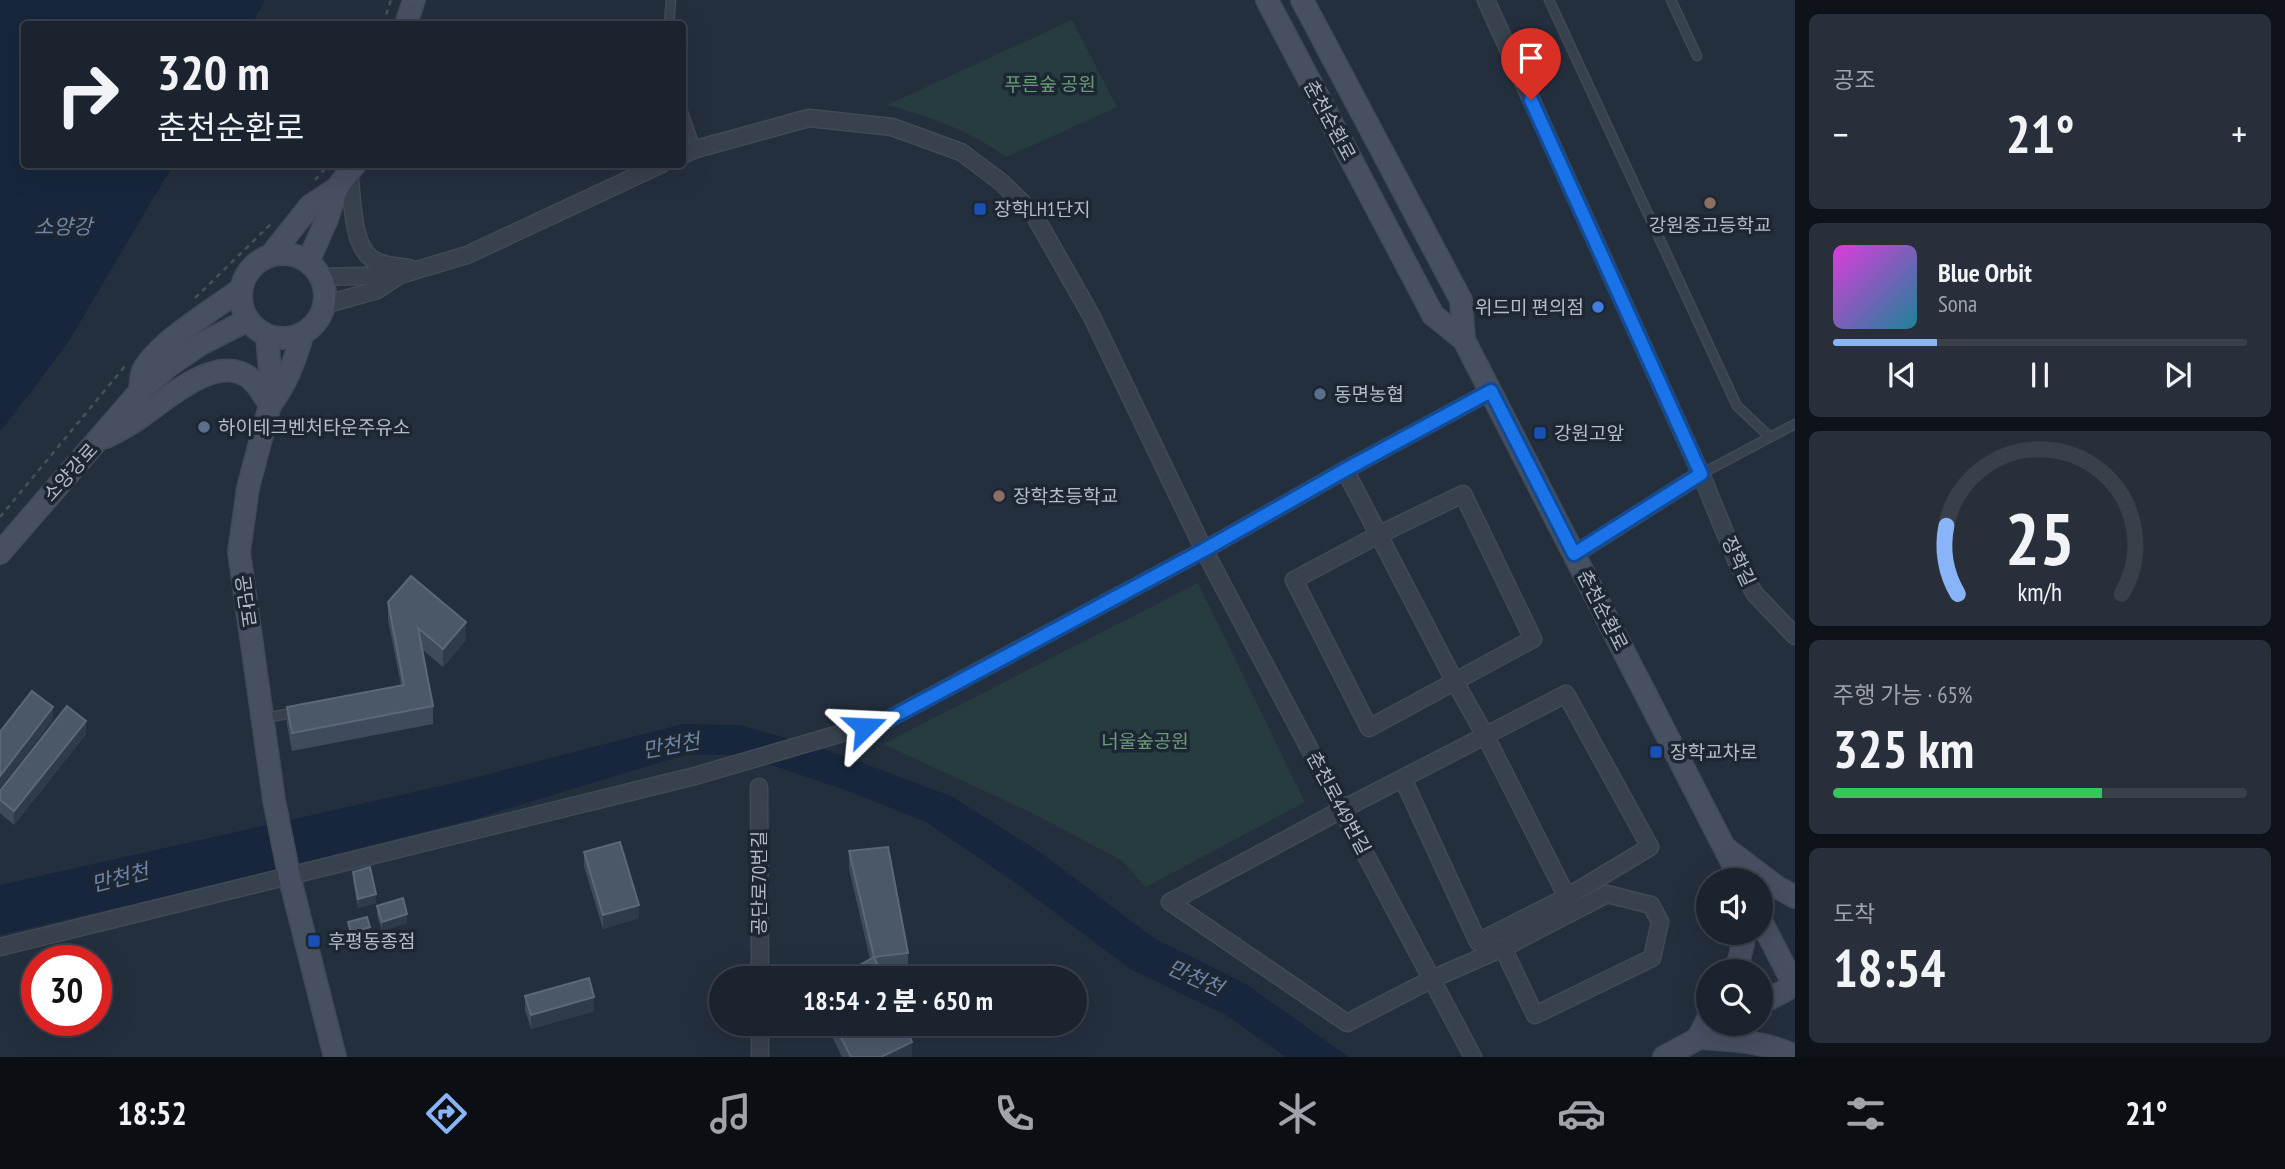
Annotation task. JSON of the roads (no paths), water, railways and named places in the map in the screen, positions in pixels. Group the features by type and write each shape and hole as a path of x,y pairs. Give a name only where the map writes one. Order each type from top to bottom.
{"street":[{"path":"406,21 414,0"},
{"name":"춘천순환로","path":"1267,0 1433,315 1464,340 1735,868"},
{"name":"춘천순환로","path":"1302,0 1461,300 1464,340"},
{"name":"장학길","path":"1486,0 1701,474 1739,567 1755,594 1795,636"},
{"name":"춘천로449번길","path":"689,152 809,118 892,127 961,152 1001,182 1033,213 1090,315 1204,550 1473,1057"},
{"path":"324,304 377,290 400,275 467,255 653,168"},
{"path":"347,175 356,231 365,252 377,262 418,269"},
{"path":"271,255 290,254 314,269 324,286 324,304 317,321 303,333 286,338 267,336 248,320 242,308 240,289 254,264 271,255 310,206 347,175"},
{"path":"314,269 327,219 347,175"},
{"path":"314,269 400,275"},
{"name":"소양강로","path":"140,391 142,372 162,349 240,289"},
{"name":"소양강로","path":"0,553 140,391 199,345 248,320"},
{"name":"공단로","path":"270,405 287,379 303,333"},
{"name":"공단로","path":"267,336 270,405 247,488 239,552 274,800 289,872"},
{"path":"99,440 133,423 182,388 219,371 226,370 248,377 270,405"},
{"path":"0,947 289,872 695,776 887,720 1204,550 1491,391"},
{"path":"1345,470 1567,897"},
{"path":"1574,554 1701,474"},
{"path":"1463,494 1532,639 1369,728 1294,580 1378,535 1463,494"},
{"path":"1403,779 1478,942 1567,897 1650,847 1566,694 1343,809 1170,902 1347,1023 1432,979 1503,948 1607,894 1651,905 1660,922 1652,958 1535,1014 1503,948"},
{"name":"공단로70번길","path":"759,787 760,966"},
{"path":"1724,847 1727,868"},
{"path":"1724,847 1777,887 1795,897"},
{"path":"289,872 335,1057"},
{"path":"1773,944 1795,986 1773,997"},
{"path":"760,1036 760,1057"},
{"path":"1664,1057 1702,1036"},
{"path":"1698,1038 1777,1047 1795,1056"}],"lane":[{"path":"669,21 671,0"},
{"path":"1549,0 1737,406 1769,436"},
{"path":"1671,0 1697,56"},
{"path":"686,134 689,152"},
{"path":"1701,474 1769,436 1795,425"},
{"path":"262,718 303,710"}],"water":[{"name":"소양강","path":"0,0 265,0 254,21 21,21 21,168 171,168 67,344 0,432"},
{"name":"만천천","path":"683,724 740,725 827,750 951,796 1040,852 1155,939 1246,984 1349,1057 1286,1057 1224,1014 1130,969 1014,882 926,822 851,792 771,765 730,755 684,755 474,819 240,879 0,935 0,885 454,783"}],"place":[{"name":"강원중고등학교","path":"1710,203"},
{"name":"장학LH1단지","path":"980,209"},
{"name":"위드미 편의점","path":"1598,307"},
{"name":"동면농협","path":"1320,394"},
{"name":"하이테크벤처타운주유소","path":"204,427"},
{"name":"강원고앞","path":"1540,433"},
{"name":"장학초등학교","path":"999,496"},
{"name":"장학교차로","path":"1656,752"},
{"name":"후평동종점","path":"314,941"}],"park label":[{"name":"푸른숲 공원","path":"1050,84"},
{"name":"너울숲공원","path":"1145,741"}]}
